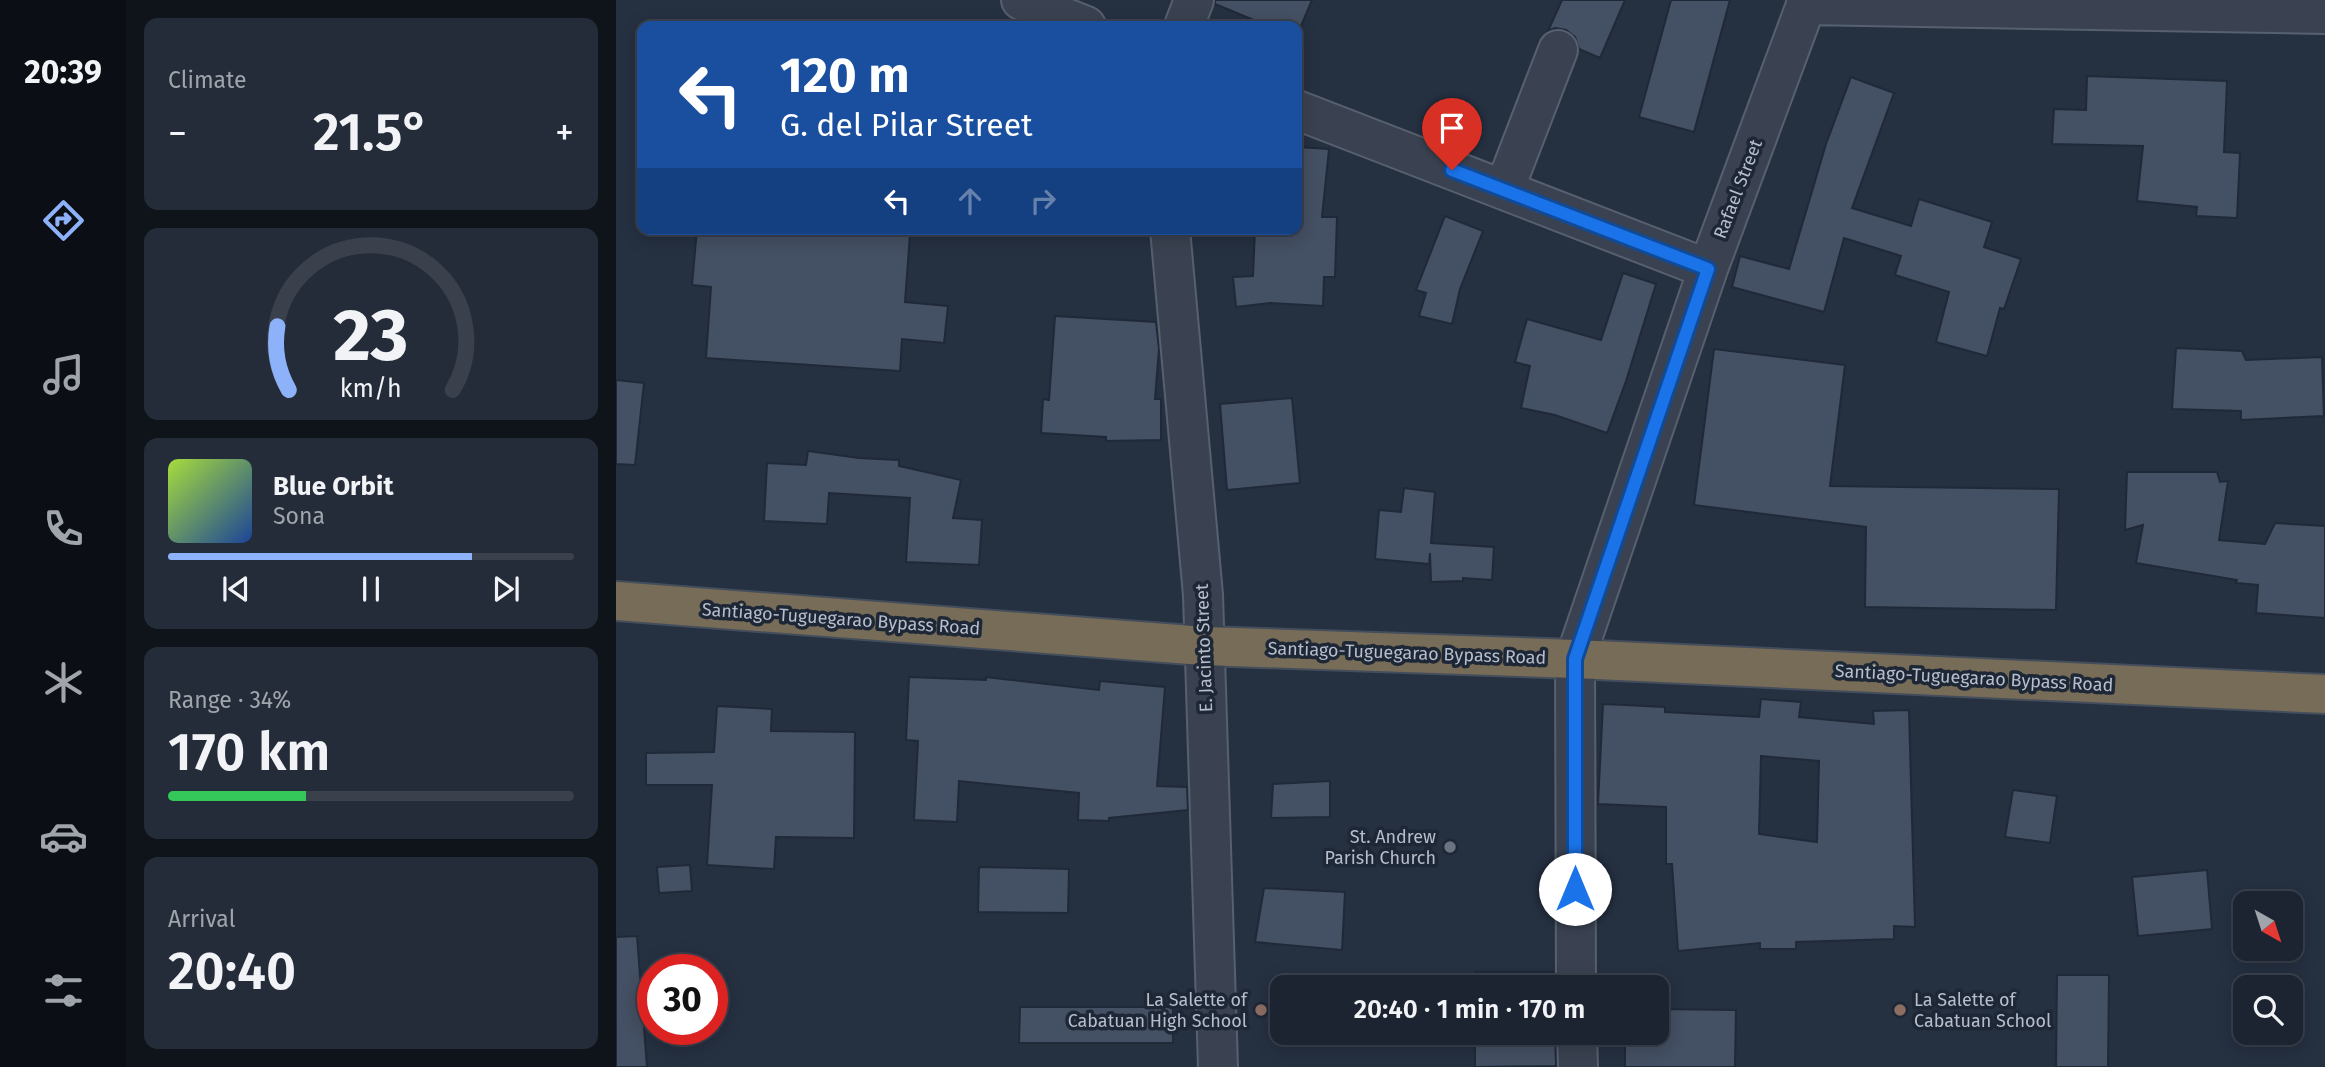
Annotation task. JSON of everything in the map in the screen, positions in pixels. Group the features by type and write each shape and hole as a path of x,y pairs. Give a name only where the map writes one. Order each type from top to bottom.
{"highway":[{"name":"Santiago-Tuguegarao Bypass Road","path":"616,601 1204,646 1575,659 2325,694"}],"street":[{"path":"1021,0 1074,21"},
{"path":"1186,21 1194,0"},
{"path":"1806,3 2325,14"},
{"name":"Rafael Street","path":"1576,975 1575,659 1708,269 1806,3"},
{"path":"1504,190 1558,50"},
{"path":"1302,112 1708,269"},
{"name":"E. Jacinto Street","path":"1171,235 1203,595 1218,1067"},
{"path":"1577,1045 1578,1067"}],"building":[{"path":"1215,0 1312,0 1302,24 1302,21 1256,21 1215,4"},
{"path":"1562,0 1625,0 1600,58 1579,49 1575,37 1566,30 1555,28 1548,31"},
{"path":"1671,0 1730,0 1694,132 1639,117"},
{"path":"2087,76 2227,81 2224,152 2240,153 2237,218 2196,216 2197,207 2137,201 2143,146 2052,144 2054,109 2086,110"},
{"path":"1851,77 1894,93 1852,208 1911,226 1919,199 1992,222 1984,247 2021,259 2004,309 2000,308 1987,356 1936,342 1949,292 1895,275 1901,256 1844,238 1824,312 1732,287 1740,256 1789,269 1826,144"},
{"path":"1302,147 1329,149 1322,217 1337,217 1335,277 1324,277 1323,306 1270,303 1236,307 1233,277 1253,276 1255,235 1302,235"},
{"path":"1445,216 1483,231 1460,289 1452,324 1419,316 1426,293 1416,290"},
{"path":"696,235 910,235 905,302 948,306 944,343 902,339 900,371 706,358 711,287 692,285"},
{"path":"1623,273 1656,284 1607,433 1555,415 1521,408 1530,366 1515,362 1527,319 1601,340"},
{"path":"1055,316 1156,322 1159,349 1155,399 1161,399 1161,440 1106,441 1106,437 1041,433 1043,399 1049,400"},
{"path":"2176,348 2242,351 2246,360 2322,357 2324,416 2241,420 2241,411 2172,409"},
{"path":"1714,349 1845,365 1830,486 2059,489 2056,610 1865,607 1866,527 1694,505"},
{"path":"616,380 644,383 635,465 616,464"},
{"path":"1292,398 1300,483 1227,490 1220,404"},
{"path":"808,451 899,460 899,466 961,480 953,518 982,520 979,565 906,562 910,498 829,493 827,524 764,521 767,463 806,465"},
{"path":"2127,472 2217,472 2220,482 2228,481 2219,540 2265,544 2275,523 2325,526 2325,618 2256,613 2258,585 2136,563 2143,525 2125,530"},
{"path":"1404,488 1435,492 1431,543 1494,547 1492,580 1463,578 1463,581 1431,582 1430,553 1429,564 1375,559 1379,510 1401,512"},
{"path":"909,677 986,680 986,677 1099,690 1100,681 1165,687 1157,786 1187,787 1188,810 1109,818 1109,821 1078,820 1079,793 959,781 957,822 914,820 918,741 906,740"},
{"path":"1761,699 1801,702 1799,717 1874,724 1873,711 1909,710 1915,927 1894,926 1894,939 1796,942 1796,949 1760,949 1760,943 1678,951 1672,864 1666,864 1666,807 1598,804 1603,704 1665,707 1665,712 1759,717","holes":["1761,756 1819,761 1817,842 1759,834"]},
{"path":"717,706 772,709 771,731 855,732 854,838 776,837 774,869 707,865 712,785 646,785 646,753 714,752"},
{"path":"1330,781 1330,817 1271,818 1273,784"},
{"path":"2013,790 2057,796 2050,843 2005,837"},
{"path":"690,865 692,891 659,893 657,867"},
{"path":"979,867 1069,869 1068,913 978,912"},
{"path":"2207,870 2212,929 2138,936 2132,877"},
{"path":"1264,888 1345,892 1342,950 1255,942"},
{"path":"637,936 637,1045 645,1045 647,1067 616,1067 616,937"},
{"path":"1475,972 1554,972 1554,975 1475,975"},
{"path":"2057,975 2109,975 2108,1067 2056,1067"},
{"path":"1020,1007 1173,1007 1173,1043 1019,1043"},
{"path":"1669,1009 1736,1010 1735,1067 1625,1067 1625,1045 1669,1045"},
{"path":"1475,1045 1555,1045 1556,1066 1475,1067"}],"place":[{"name":"St. Andrew Parish Church","path":"1450,847"},
{"name":"La Salette of Cabatuan High School","path":"1261,1010"},
{"name":"La Salette of Cabatuan School","path":"1900,1010"}],"route":[{"path":"1452,170 1708,269 1575,659 1575,889"}]}
